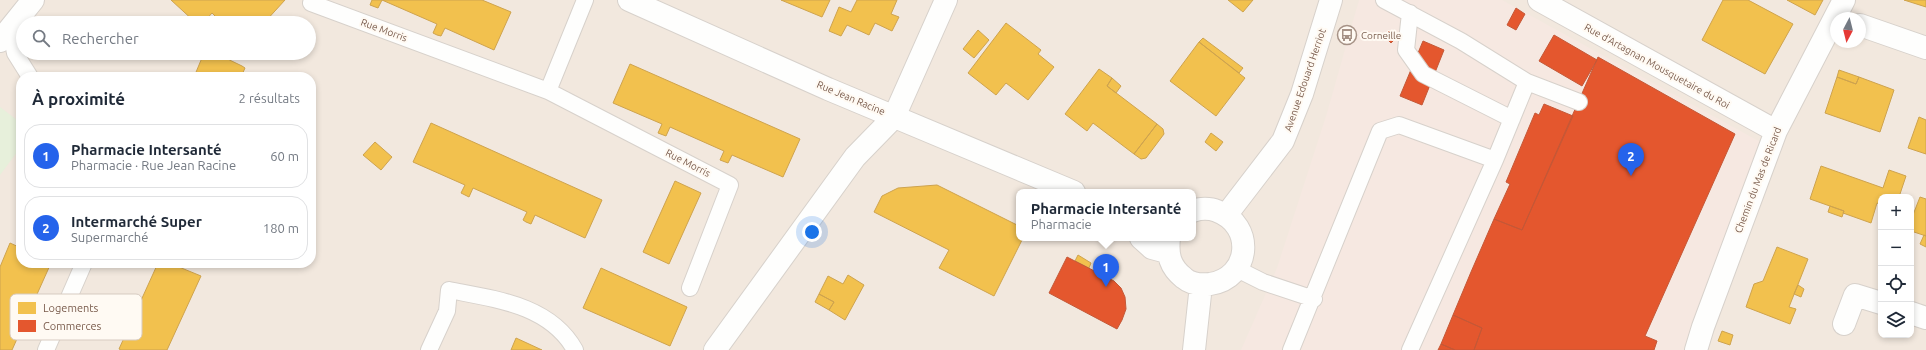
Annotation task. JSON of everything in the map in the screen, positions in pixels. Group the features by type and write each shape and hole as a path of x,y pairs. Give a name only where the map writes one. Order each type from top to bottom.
{"street":[{"path":"20,16 33,0"},
{"path":"715,350 855,157 894,117 946,0"},
{"name":"Avenue Edouard Herriot","path":"1227,214 1283,141 1302,94 1331,0"},
{"name":"Rue Jean Racine","path":"634,1 894,117 1067,189"},
{"name":"Rue d'Artagnan Mousquetaire du Roi","path":"1543,1 1776,131"},
{"path":"5,35 16,21"},
{"path":"1866,27 1926,48"},
{"name":"Chemin du Mas de Ricard","path":"1696,350 1703,327 1776,131 1830,29"},
{"path":"1144,241 1152,248 1168,245 1173,268 1185,279 1201,285 1221,282 1237,269 1243,255 1244,240 1238,225 1227,214 1212,209 1196,211"},
{"path":"1194,350 1201,285"},
{"path":"1844,324 1855,294 1878,302"},
{"path":"1914,314 1926,318"}],"lane":[{"path":"548,91 585,0"},
{"path":"1384,0 1410,13 1527,82 1579,102"},
{"name":"Rue Morris","path":"311,3 548,91 730,185 690,288"},
{"path":"1410,13 1406,50 1423,74 1512,119"},
{"path":"5,35 16,55"},
{"path":"19,60 27,72"},
{"path":"1410,350 1495,160 1527,82"},
{"path":"1291,350 1314,299 1380,131 1399,126 1495,160"},
{"path":"70,294 82,268"},
{"path":"1237,269 1263,282 1314,299"},
{"path":"429,350 446,311 450,290 511,302 551,321 570,342 575,350"},
{"path":"46,350 50,340"}],"shaded area":[{"path":"0,0 1926,0 1926,350 0,350"},
{"path":"1359,0 1502,0 1764,144 1688,350 1241,350 1277,268 1327,113"}],"green space":[{"path":"0,107 16,119 16,154 0,175"}],"building: Logements":[{"path":"171,0 285,0 270,16 215,16 212,13 209,16 188,16"},
{"path":"372,0 382,0 378,8 370,5"},
{"path":"382,0 482,0 511,12 494,50 445,28 441,36 437,35 433,33 437,24"},
{"path":"781,0 830,0 822,17"},
{"path":"857,0 897,0 891,14 899,17 892,31 875,23 869,35 847,25 841,36 829,31 839,7 851,12"},
{"path":"1228,0 1253,0 1243,12"},
{"path":"1723,0 1748,0 1793,24 1765,74 1702,40"},
{"path":"1787,0 1823,0 1815,15"},
{"path":"1904,0 1926,0 1926,7"},
{"path":"1006,23 1041,50 1038,54 1054,67 1028,100 1006,83 996,95 968,73"},
{"path":"978,30 989,40 974,58 963,49"},
{"path":"1203,38 1243,68 1239,73 1199,42"},
{"path":"1199,42 1245,78 1216,116 1170,81"},
{"path":"201,60 230,60 245,68 243,72 196,72"},
{"path":"630,64 800,139 783,177 732,155 728,163 720,160 724,151 670,127 666,136 658,133 662,124 613,103"},
{"path":"1099,69 1112,78 1107,86 1157,124 1134,154 1093,123 1087,131 1065,114"},
{"path":"1839,70 1859,77 1856,84 1837,77"},
{"path":"1837,77 1856,84 1859,77 1894,90 1880,132 1825,113"},
{"path":"1112,78 1121,86 1116,93 1107,86"},
{"path":"1919,117 1926,120 1926,154 1908,148"},
{"path":"431,123 602,200 585,238 535,215 531,224 526,222 523,220 527,212 473,188 469,197 461,193 465,185 413,162"},
{"path":"1157,124 1163,129 1164,134 1146,158 1141,159 1134,154"},
{"path":"1211,133 1223,142 1216,151 1205,142"},
{"path":"375,142 392,157 381,170 363,155"},
{"path":"1821,166 1883,188 1889,170 1906,176 1900,194 1878,194 1878,204 1871,223 1843,213 1844,211 1810,199"},
{"path":"675,181 701,193 669,264 643,252"},
{"path":"937,185 1016,224 1016,241 1022,241 994,296 939,268 949,250 874,212 882,196 898,188"},
{"path":"1920,197 1926,199 1926,236 1914,232 1914,212"},
{"path":"1830,206 1844,211 1842,217 1828,212"},
{"path":"1924,235 1926,236 1926,247 1920,244"},
{"path":"10,243 16,246 16,268 49,268 37,294 10,294 10,340 16,340 12,350 0,350 0,267"},
{"path":"1777,247 1808,259 1789,307 1796,309 1790,324 1746,307 1754,284 1763,281"},
{"path":"1078,255 1091,263 1089,268 1075,261"},
{"path":"156,268 181,268 201,276 167,350 119,349 123,340 142,340 142,298"},
{"path":"601,268 687,307 670,346 583,308"},
{"path":"848,275 864,285 845,320 829,310 834,302 819,294 828,276 843,284"},
{"path":"1798,285 1804,289 1801,297 1794,294"},
{"path":"819,294 834,302 829,310 815,302"},
{"path":"1722,331 1733,335 1730,345 1718,341"},
{"path":"516,338 542,350 511,350"}],"building: Commerces":[{"path":"1516,8 1525,14 1516,30 1507,25"},
{"path":"1390,30 1397,37 1391,43 1384,36"},
{"path":"1554,35 1597,60 1582,86 1539,61"},
{"path":"1423,41 1444,50 1422,105 1400,96"},
{"path":"1598,57 1735,134 1645,336 1657,341 1654,350 1474,350 1482,328 1453,315 1471,272 1494,219 1522,230"},
{"path":"1544,104 1573,116 1522,230 1494,219 1510,184 1506,182 1535,113 1539,115"},
{"path":"1067,257 1114,281 1121,288 1125,297 1126,309 1117,329 1049,293"},
{"path":"1453,315 1482,328 1474,350 1455,350 1441,344"},
{"path":"1441,344 1455,350 1438,350"}],"place":[{"name":"Corneille","path":"1347,35"},
{"name":"Intermarché Super","path":"1631,176"},
{"name":"Pharmacie Intersanté","path":"1106,287"}]}
